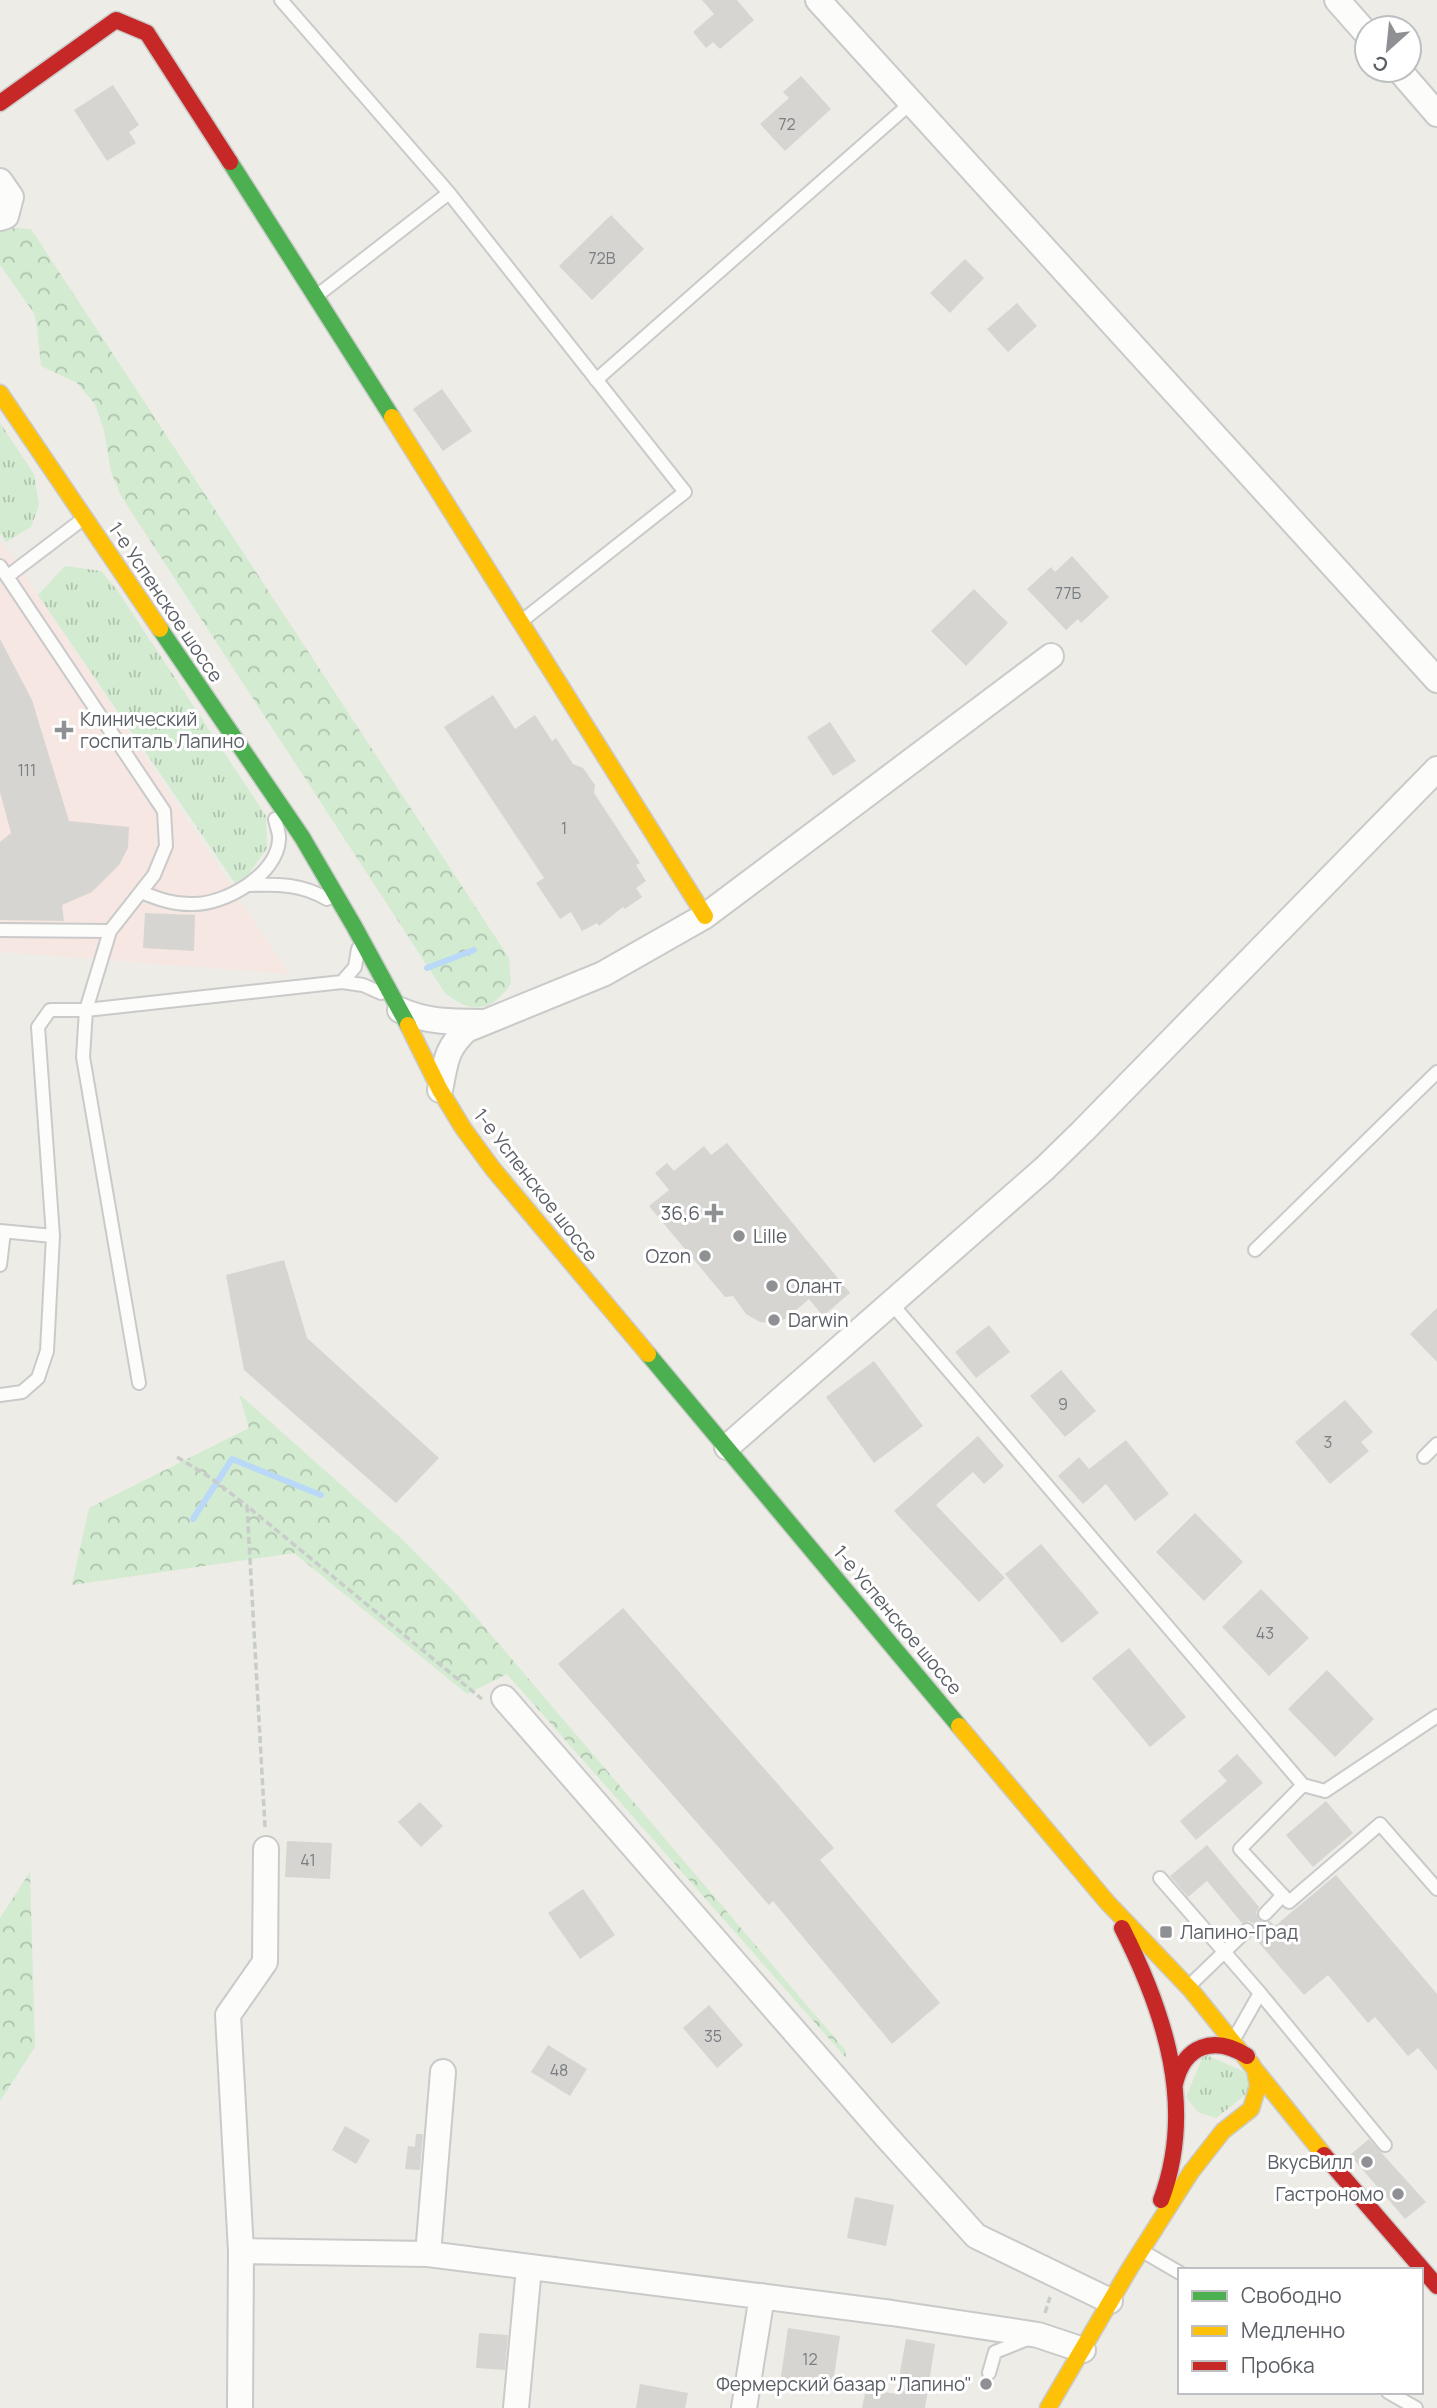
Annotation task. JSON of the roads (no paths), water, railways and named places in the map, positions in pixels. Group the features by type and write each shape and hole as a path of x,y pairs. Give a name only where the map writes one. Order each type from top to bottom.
{"main road":[{"path":"0,103 116,20 147,33 316,296 705,916"},
{"name":"1-е Успенское шоссе","path":"0,393 302,837 398,1006 440,1090 493,1169 1107,1902 1153,1946 1189,1986 1320,2151 1421,2268"},
{"name":"1-е Успенское шоссе","path":"1107,1902 1135,1952 1154,2001 1181,2108 1200,2122 1216,2127 1235,2122 1256,2121"},
{"name":"1-е Успенское шоссе","path":"1144,2245 1164,2192 1176,2142 1175,2088 1182,2061 1201,2046 1225,2044 1249,2059"},
{"path":"1048,2408 1129,2268 1203,2155 1223,2131 1251,2109 1257,2094 1258,2077 1249,2059"},
{"name":"1-е Успенское шоссе","path":"1284,2130 1320,2151"},
{"name":"1-е Успенское шоссе","path":"1423,2271 1437,2287"}],"street":[{"path":"818,0 1437,680"},
{"path":"1337,0 1353,18"},
{"path":"1411,84 1437,114"},
{"path":"0,181 10,197 6,216 0,218"},
{"path":"440,1090 452,1043 466,1030 603,974 705,916 1051,656"},
{"path":"727,1447 1044,1169 1437,769"},
{"path":"398,1006 417,1018 482,1022"},
{"path":"504,1698 976,2236 1110,2301"},
{"path":"240,2408 241,2251 228,2015 265,1962 266,1849"},
{"path":"428,2254 443,2073"},
{"path":"241,2251 428,2254 1038,2334 1083,2350"},
{"path":"516,2408 528,2267"},
{"path":"744,2408 762,2296"}],"lane":[{"path":"281,0 449,193 685,492 520,623"},
{"path":"596,380 912,102"},
{"path":"316,296 449,193"},
{"path":"84,518 4,571 164,811 166,846 154,875 110,931 86,1010 83,1057 139,1383"},
{"path":"141,892 166,902 195,905 228,897 250,885 273,858 280,840 269,791"},
{"path":"250,885 286,884 317,893 344,908"},
{"path":"342,982 355,967 359,951 354,926"},
{"path":"0,930 110,931"},
{"path":"0,1395 22,1392 38,1378 47,1351 53,1236 38,1027 50,1010 86,1010 342,982 363,985 398,1006"},
{"path":"1255,1250 1437,1072"},
{"path":"0,1265 2,1231 53,1236"},
{"path":"891,1303 1303,1785 1325,1791 1437,1716"},
{"path":"1424,1457 1437,1444"},
{"path":"1303,1785 1240,1849 1289,1902 1380,1824 1437,1889"},
{"path":"1160,1878 1260,1993 1385,2145"},
{"path":"1265,1914 1283,1895"},
{"path":"1189,1986 1247,1930"},
{"path":"1233,2040 1260,1993"},
{"path":"1144,2245 1178,2271"},
{"path":"989,2373 995,2352 1038,2334"},
{"path":"1392,2394 1416,2408"}],"waterway":[{"path":"427,968 474,950"},
{"path":"193,1519 232,1459 321,1495"}],"place":[{"name":"Клинический госпиталь Лапино","path":"64,730"},
{"name":"36,6","path":"714,1213"},
{"name":"Lille","path":"739,1236"},
{"name":"Ozon","path":"705,1256"},
{"name":"Олант","path":"772,1286"},
{"name":"Darwin","path":"774,1320"},
{"name":"Лапино-Град","path":"1166,1932"},
{"name":"ВкусВилл","path":"1367,2162"},
{"name":"Гастрономо","path":"1398,2194"},
{"name":"Фермерский базар \"Лапино\"","path":"986,2384"}]}
